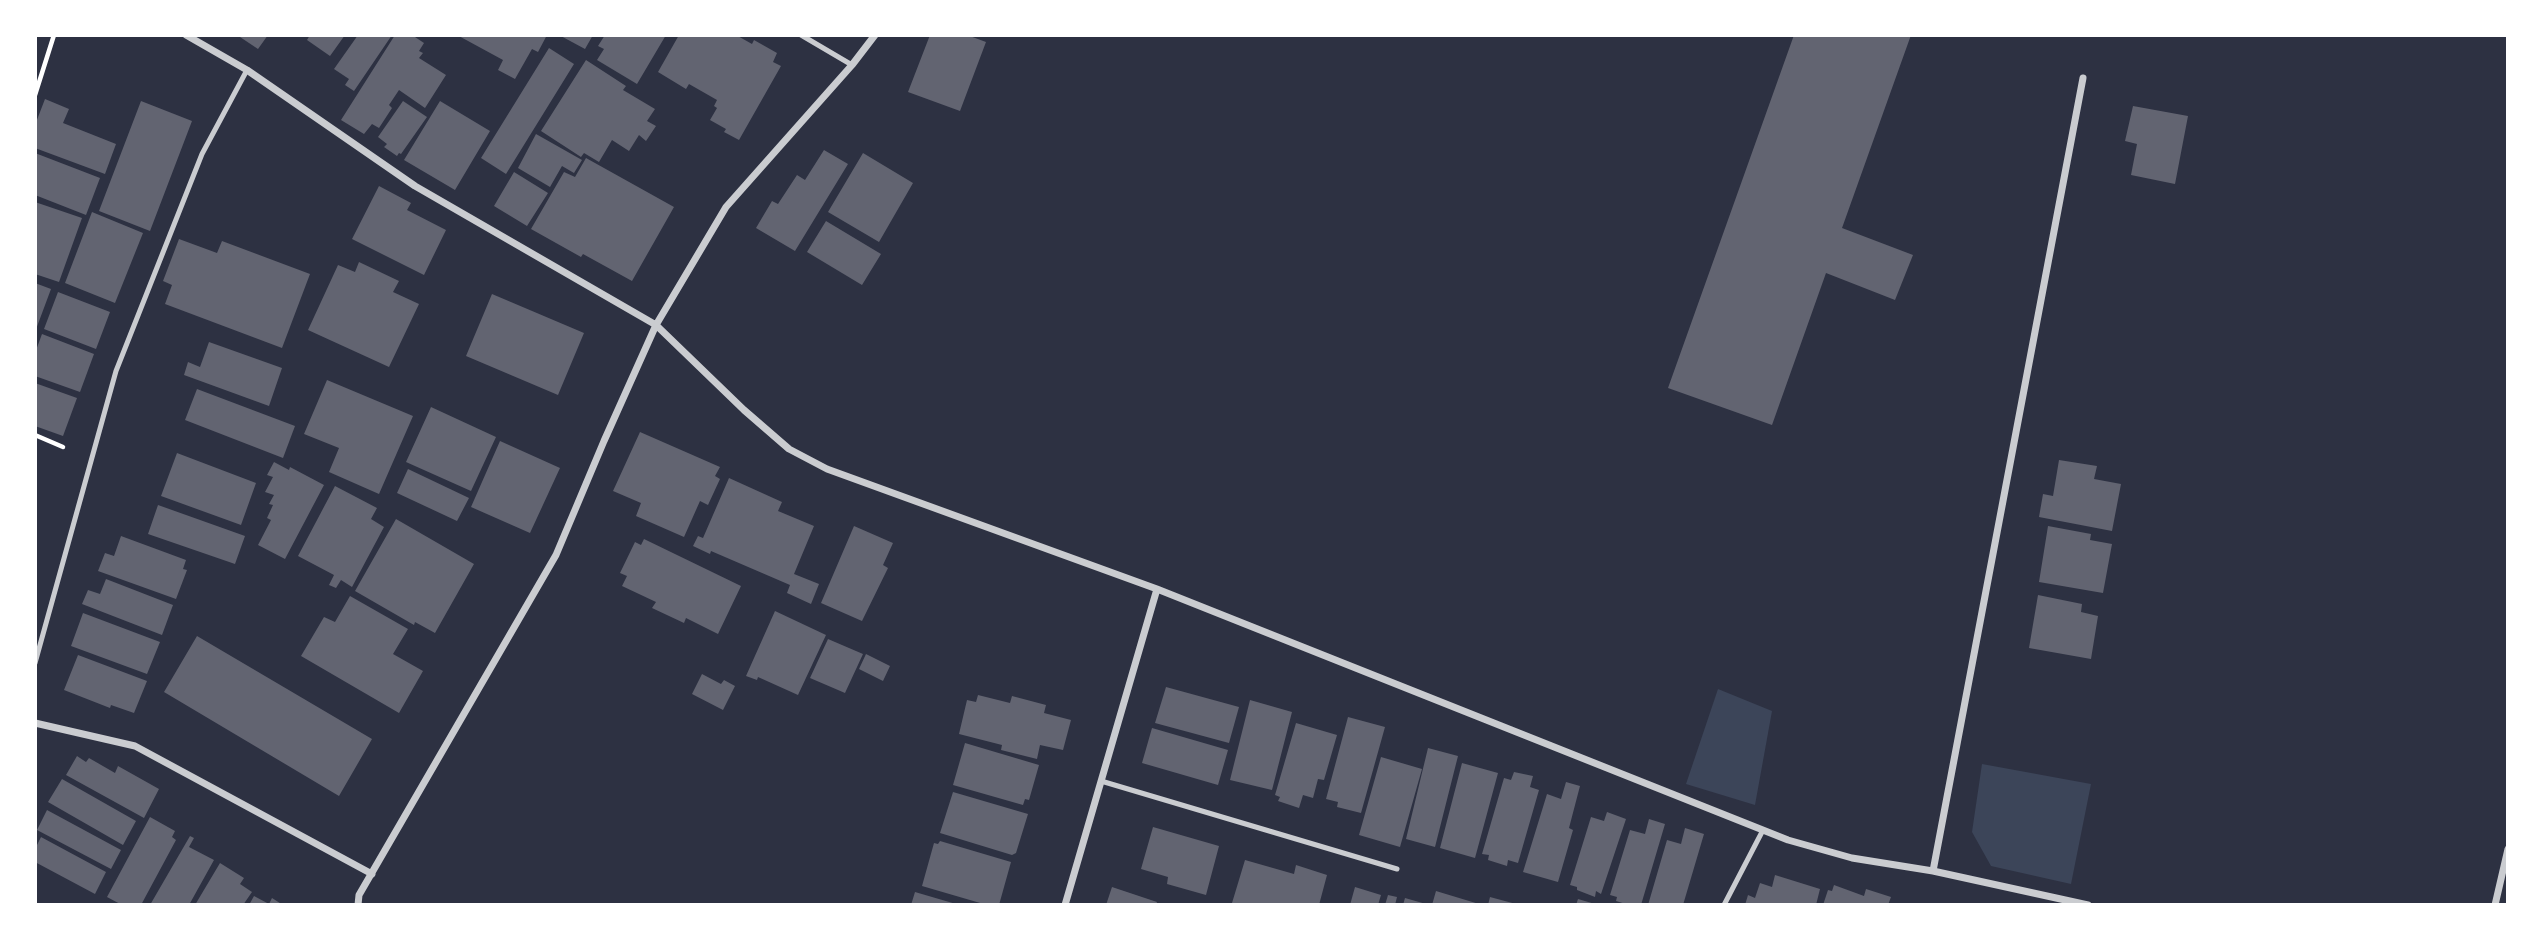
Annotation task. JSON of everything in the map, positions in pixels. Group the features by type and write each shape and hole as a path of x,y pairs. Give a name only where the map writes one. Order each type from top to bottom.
{"street":[{"path":"186,35 247,71 415,186 656,326 789,449 827,469 1157,589 1788,840 1852,858 2088,905"},
{"path":"358,905 359,895 556,555 656,326 726,206 852,65 875,35"},
{"path":"1933,872 2083,78"},
{"path":"1065,905 1157,589"},
{"path":"35,723 135,746 372,874"},
{"path":"2495,905 2508,849"}],"lane":[{"path":"801,35 852,65"},
{"path":"35,663 116,371 202,154 247,71"},
{"path":"1101,781 1396,869"},
{"path":"1724,905 1763,830"}],"path":[{"path":"35,95 54,35"}],"shaded area":[{"path":"1718,689 1772,711 1755,805 1686,784"},
{"path":"1982,764 2091,784 2071,884 1991,866 1972,832"}],"building":[{"path":"237,35 268,35 258,49"},
{"path":"310,35 345,35 330,56 307,40"},
{"path":"358,35 392,35 354,91 345,85 349,79 334,69"},
{"path":"395,35 412,35 424,43 419,51 423,53 419,58 446,75 425,108 399,90 389,105 392,108 379,128 372,124 364,134 341,120"},
{"path":"457,35 547,35 538,52 532,49 515,79 498,70 503,60"},
{"path":"559,35 593,35 585,49"},
{"path":"605,35 666,35 637,84 597,60 604,49 598,46"},
{"path":"679,35 736,35 752,44 754,40 777,53 773,62 781,66 739,140 710,120 717,108 714,106 717,100 689,84 686,89 658,72"},
{"path":"930,35 967,35 986,42 960,111 908,92"},
{"path":"1794,35 1911,35 1842,228 1913,255 1895,300 1826,273 1772,425 1668,388"},
{"path":"549,48 574,64 506,174 481,158"},
{"path":"586,60 626,86 623,90 655,109 647,121 656,126 646,141 639,135 629,151 612,140 599,162 584,153 581,157 541,131"},
{"path":"45,99 69,109 63,123 116,144 105,174 35,148 35,125"},
{"path":"141,101 192,121 150,231 99,211"},
{"path":"403,101 427,117 397,156 384,147 387,144 378,137"},
{"path":"440,101 490,131 455,190 404,160"},
{"path":"2133,106 2188,116 2175,184 2131,175 2137,144 2125,141"},
{"path":"536,134 582,160 574,173 562,166 550,187 518,168"},
{"path":"824,150 848,164 795,251 756,228 772,201 778,204 797,175 805,180"},
{"path":"35,153 100,178 86,215 35,195"},
{"path":"863,153 913,183 879,242 828,212"},
{"path":"586,158 674,207 632,281 531,229 564,172 575,177"},
{"path":"514,172 548,193 527,226 494,206"},
{"path":"379,186 411,203 407,210 446,230 424,275 352,239"},
{"path":"35,202 82,218 59,282 35,274"},
{"path":"92,212 143,233 115,303 65,283"},
{"path":"826,221 881,254 862,285 807,252"},
{"path":"179,239 217,253 222,241 310,274 282,348 165,304 172,285 163,281"},
{"path":"359,262 399,281 393,292 419,304 389,367 308,330 338,265 355,272"},
{"path":"35,283 51,289 35,332"},
{"path":"58,292 110,312 96,349 44,329"},
{"path":"492,294 584,333 558,395 466,356"},
{"path":"42,334 94,354 80,392 35,376 35,353"},
{"path":"209,342 282,368 269,406 184,375 188,362 200,367"},
{"path":"327,380 413,416 379,494 329,472 339,448 304,434"},
{"path":"35,383 77,398 63,436 35,426"},
{"path":"197,389 295,426 283,458 185,420"},
{"path":"431,407 496,437 471,491 406,462"},
{"path":"640,432 720,467 715,476 720,479 708,505 700,501 684,537 636,516 641,503 613,491"},
{"path":"500,441 560,468 530,533 471,507"},
{"path":"177,453 256,483 241,525 161,496"},
{"path":"2059,460 2097,466 2094,479 2121,484 2112,531 2039,517 2043,494 2053,496"},
{"path":"274,462 289,470 290,467 324,485 285,559 258,545 271,520 267,518 273,505 269,504 274,495 265,492 273,477 267,475"},
{"path":"408,469 469,498 457,521 397,493"},
{"path":"729,478 782,502 778,511 814,526 794,574 819,584 811,604 787,593 790,585 693,546 698,536 703,538"},
{"path":"335,486 377,508 371,519 384,527 352,587 341,580 336,588 329,585 334,575 298,556"},
{"path":"158,505 245,536 235,564 148,534"},
{"path":"396,519 474,564 435,633 415,622 414,625 355,591"},
{"path":"854,526 893,543 883,565 888,568 862,621 821,603"},
{"path":"2048,526 2091,534 2090,540 2112,544 2103,593 2039,582"},
{"path":"121,536 186,560 183,569 187,570 176,599 98,571 105,553 114,556"},
{"path":"644,539 741,586 718,634 686,618 684,623 652,608 656,602 622,586 627,576 620,573 635,542 641,545"},
{"path":"106,579 173,605 162,635 82,604 88,590 100,594"},
{"path":"2038,595 2082,604 2081,612 2098,616 2091,659 2029,648"},
{"path":"350,596 408,629 393,654 423,671 399,713 301,656 324,617 335,622"},
{"path":"775,611 826,635 798,695 758,677 757,680 746,676"},
{"path":"83,613 160,642 147,674 71,646"},
{"path":"197,636 372,739 339,796 164,692"},
{"path":"828,639 863,654 845,693 810,678"},
{"path":"866,654 890,666 883,681 859,669"},
{"path":"78,655 147,681 134,713 111,705 110,708 64,690"},
{"path":"702,674 721,684 724,680 735,686 723,710 692,694"},
{"path":"1166,687 1239,707 1229,743 1155,723"},
{"path":"978,695 1010,703 1012,696 1046,705 1044,713 1071,720 1063,750 1040,745 1037,759 1001,750 1002,745 959,734 967,700 976,702"},
{"path":"1250,700 1292,712 1272,790 1230,780"},
{"path":"1348,717 1385,727 1361,813 1337,807 1338,802 1326,799"},
{"path":"1296,723 1337,735 1324,780 1318,779 1313,798 1303,795 1299,808 1278,801 1280,797 1275,795"},
{"path":"1152,728 1228,750 1218,785 1142,763"},
{"path":"965,743 1039,765 1029,800 1025,799 1023,805 953,785"},
{"path":"1428,748 1458,756 1435,847 1406,839"},
{"path":"77,756 86,762 89,758 115,773 118,766 159,789 144,818 66,775"},
{"path":"1381,757 1422,769 1400,847 1359,835"},
{"path":"1462,763 1498,773 1475,858 1440,848"},
{"path":"1514,772 1533,776 1530,787 1539,790 1518,863 1508,860 1507,866 1488,860 1489,855 1482,854 1504,778 1511,780"},
{"path":"62,779 136,821 123,845 48,802"},
{"path":"1566,782 1580,786 1569,828 1573,830 1558,882 1523,872 1547,794 1561,799"},
{"path":"953,792 1028,814 1016,853 1012,855 940,833"},
{"path":"47,810 121,850 111,869 37,830"},
{"path":"1607,812 1626,819 1601,894 1596,891 1595,897 1570,885 1591,817 1604,821"},
{"path":"150,817 175,831 172,837 176,840 141,905 122,905 107,897"},
{"path":"1649,819 1665,824 1641,905 1616,901 1617,897 1610,895 1630,830 1645,834"},
{"path":"1153,827 1219,846 1206,895 1167,884 1168,877 1141,869"},
{"path":"1685,828 1704,834 1683,905 1648,905 1667,840 1681,844"},
{"path":"190,836 194,838 189,847 214,860 189,905 150,905"},
{"path":"41,837 106,872 95,894 35,862 35,849"},
{"path":"940,841 1011,862 999,905 987,905 922,886 934,843 938,844"},
{"path":"1245,860 1294,874 1296,865 1327,875 1319,905 1232,903"},
{"path":"220,863 244,878 240,884 252,892 243,905 195,905"},
{"path":"1775,875 1820,889 1816,905 1745,905 1748,895 1755,898 1760,883 1772,887"},
{"path":"1834,885 1864,896 1866,889 1891,897 1888,905 1823,905 1828,890 1832,891"},
{"path":"1112,887 1157,902 1156,905 1106,905"},
{"path":"1355,887 1381,895 1378,905 1350,905"},
{"path":"1436,891 1479,904 1479,905 1432,905"},
{"path":"915,892 956,904 956,905 911,905"},
{"path":"1388,895 1397,897 1395,905 1385,905"},
{"path":"254,896 269,904 272,898 283,905 249,905"},
{"path":"1490,897 1516,904 1516,905 1488,905"},
{"path":"1405,898 1426,904 1426,905 1403,905"},
{"path":"1578,899 1595,904 1595,905 1576,905"}]}
